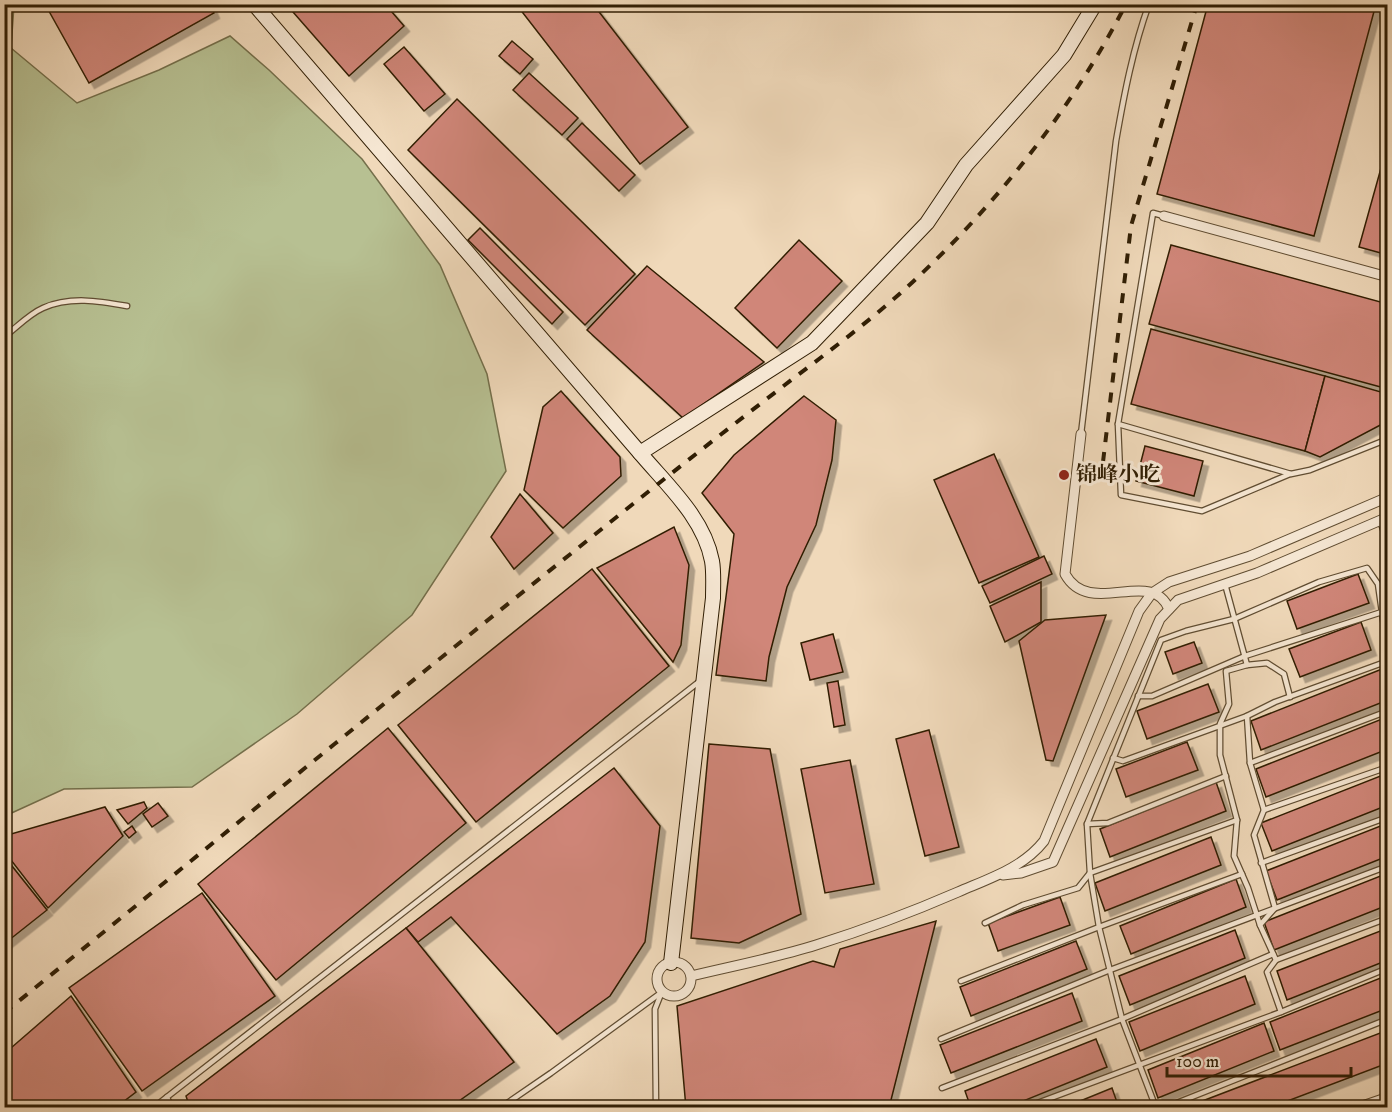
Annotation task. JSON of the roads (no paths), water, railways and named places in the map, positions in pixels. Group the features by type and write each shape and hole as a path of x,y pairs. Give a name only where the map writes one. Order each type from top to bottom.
{"street":[{"path":"254,4 690,511 704,536 712,561 713,598 671,963"},
{"path":"640,453 812,343 927,223 966,165 1064,55 1095,4"},
{"path":"1164,216 1388,277"},
{"path":"1082,434 1065,574 1077,589 1091,594 1152,592 1165,600 1169,609"},
{"path":"1139,591 1250,555 1388,497"},
{"path":"998,875 1021,873 1053,862 1160,619 1178,600 1257,573 1384,519"},
{"path":"691,976 815,946 918,909 998,875 1022,862 1036,851 1044,841 1139,611 1152,592 1168,582"},
{"path":"671,963 686,967 691,976 689,987 682,994 672,996 662,992 657,977 662,968 671,963"}],"lane":[{"path":"1082,434 1116,141 1139,31 1149,4"},
{"path":"1164,216 1153,213 1118,424 1121,495 1202,511 1291,474 1310,470 1388,439"},
{"path":"4,337 41,309 63,302 97,300 127,306"},
{"path":"1118,424 1291,474"},
{"path":"1384,519 1388,561"},
{"path":"1156,1107 1122,1019 1099,927 1090,873 1087,824 1161,640 1234,619 1319,582 1367,568 1378,584 1388,655"},
{"path":"1225,584 1247,665"},
{"path":"1138,696 1152,696 1245,656 1382,612"},
{"path":"1113,758 1123,761 1388,661"},
{"path":"1276,960 1234,856 1237,820 1220,755 1220,724 1229,704 1226,671 1247,665 1267,663 1284,674 1290,697"},
{"path":"153,1107 704,678"},
{"path":"1250,763 1388,711"},
{"path":"1247,716 1250,763 1264,810 1254,835 1275,908"},
{"path":"1264,810 1388,767"},
{"path":"1087,824 1108,823 1226,776"},
{"path":"1261,863 1388,817"},
{"path":"985,923 1023,905 1078,888 1090,873 1237,820"},
{"path":"941,1040 1110,970 1388,866"},
{"path":"961,981 1242,874"},
{"path":"1260,925 1275,908"},
{"path":"1281,1012 1267,972 1276,960 1388,918"},
{"path":"942,1088 1122,1019 1273,954"},
{"path":"1024,1107 1281,1012 1388,968"},
{"path":"500,1107 662,992"},
{"path":"656,1107 655,1009 662,992"},
{"path":"1164,1107 1388,1019"},
{"path":"1350,1107 1388,1095"},
{"path":"167,1097 171,1107"}],"railway":[{"path":"4,1013 502,609 850,335 902,291 979,215 1034,149 1083,78 1126,4"},
{"path":"1103,462 1131,226 1197,4"}],"place":[{"name":"锦峰小吃","path":"1064,475"}]}
